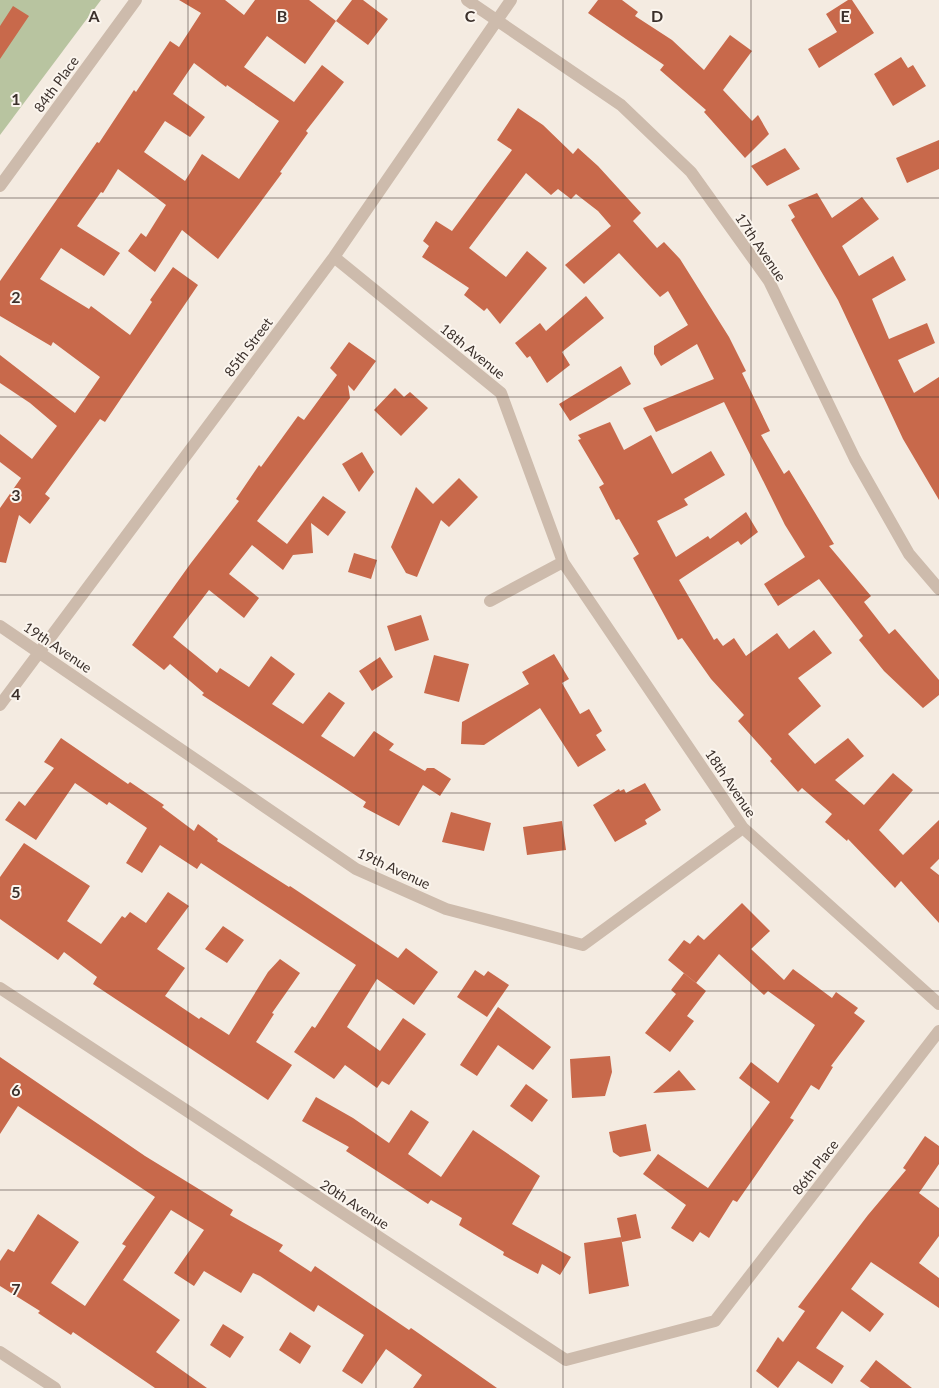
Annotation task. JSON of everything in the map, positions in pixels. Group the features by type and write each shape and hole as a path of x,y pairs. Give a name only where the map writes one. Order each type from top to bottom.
{"street":[{"name":"84th Place","path":"0,186 136,0"},
{"name":"17th Avenue","path":"467,0 621,105 691,172 769,281 855,458 909,554 939,588"},
{"name":"85th Street","path":"0,705 334,257 511,0"},
{"name":"18th Avenue","path":"334,257 501,393 563,562 742,828 939,1004"},
{"path":"490,601 563,562"},
{"name":"19th Avenue","path":"0,626 356,869 446,909 583,946 742,828"},
{"name":"20th Avenue","path":"0,988 566,1360 715,1321"},
{"name":"86th Place","path":"715,1321 939,1031"},
{"path":"0,1352 55,1388"}],"green space":[{"path":"0,0 101,0 0,135"}],"building":[{"path":"179,0 225,0 244,15 255,0 309,0 336,21 305,64 267,36 244,67 294,102 322,65 344,82 306,131 308,133 280,172 282,173 218,259 182,230 155,272 128,251 141,233 146,237 166,205 118,169 103,193 101,192 77,226 120,253 104,276 61,248 40,279 89,309 91,306 130,335 152,302 150,300 173,267 198,285 105,422 100,419 45,494 50,498 30,524 19,515 6,563 0,562 0,508 21,478 0,462 0,434 32,459 57,426 30,403 0,383 0,355 75,413 100,377 53,342 51,346 0,316 0,281 97,142 99,143 134,90 136,92 170,41 179,47 201,13","holes":["194,63 226,87 227,85 279,121 239,179 202,154 185,181 144,152 165,121 190,137 205,117 173,94"]},
{"path":"352,0 363,0 388,19 368,45 336,21"},
{"path":"598,0 622,0 638,12 635,16 672,40 704,70 730,35 752,51 723,90 752,121 758,115 769,134 745,158 704,112 706,110 660,70 664,65 588,13"},
{"path":"848,0 852,0 874,33 819,68 808,49 837,32 826,14"},
{"path":"13,6 29,16 0,59 0,26"},
{"path":"901,57 908,68 913,65 926,86 893,106 874,74"},
{"path":"518,108 543,125 573,154 578,148 598,166 641,213 633,221 657,248 664,242 680,259 729,337 746,371 742,373 770,431 761,435 784,474 789,470 834,544 829,546 871,596 864,602 889,634 895,629 939,680 939,695 923,708 884,671 859,640 863,636 819,579 778,606 764,584 805,557 785,525 724,402 656,432 643,408 714,379 697,344 661,366 654,354 654,346 688,325 668,291 660,297 619,253 584,284 565,265 611,226 598,211 576,194 571,199 558,189 551,195 526,173 469,248 506,277 527,251 547,268 500,324 487,308 484,311 464,295 469,288 422,257 429,246 423,241 436,221 452,231 512,150 497,140"},
{"path":"939,140 939,169 907,183 896,158"},
{"path":"785,148 800,169 767,186 751,166"},
{"path":"817,193 832,218 862,197 879,219 842,246 859,276 893,256 906,280 872,299 889,339 927,323 935,343 898,360 914,393 939,377 939,500 903,439 838,300 791,220 795,217 788,205"},
{"path":"586,296 604,318 562,352 570,365 547,383 530,356 527,358 515,343 540,323 546,331"},
{"path":"349,342 376,361 354,391 348,385 350,398 257,521 287,544 323,496 346,512 328,536 311,523 313,553 293,555 283,570 252,545 229,574 259,598 244,618 209,590 173,637 217,673 220,668 249,687 271,656 295,674 272,704 303,724 329,692 345,703 321,736 354,757 374,731 394,744 389,750 425,771 427,768 434,768 451,779 440,796 423,785 399,826 363,807 366,802 202,695 204,693 170,664 164,670 132,645 191,563 239,501 236,499 259,465 261,467 298,416 304,420 337,375 330,368"},
{"path":"621,366 631,384 570,421 559,404"},
{"path":"395,388 404,397 410,392 428,408 401,436 374,410"},
{"path":"610,422 624,450 651,435 672,474 711,451 725,475 684,499 688,505 657,521 676,557 708,536 710,539 746,512 758,532 741,545 738,541 679,580 714,640 717,638 723,646 734,638 746,656 777,633 789,649 814,630 832,653 798,678 821,706 788,734 815,764 848,738 864,756 835,780 864,805 893,773 913,790 879,830 903,855 939,820 939,859 930,868 939,875 939,923 901,881 895,888 848,839 847,841 825,822 832,814 802,788 798,792 770,761 772,759 738,721 744,715 711,679 682,638 678,640 633,558 639,554 619,519 616,520 599,487 604,484 578,440 581,439 578,435"},
{"path":"362,452 374,472 359,492 342,464"},
{"path":"459,478 478,497 449,527 441,520 417,577 406,573 391,547 416,487 433,504"},
{"path":"354,553 377,560 371,579 348,572"},
{"path":"421,615 429,640 395,651 387,626"},
{"path":"554,654 569,679 562,683 580,714 589,709 602,731 596,735 606,750 578,767 540,708 484,745 461,744 462,722 529,684 522,672"},
{"path":"434,655 469,664 459,702 424,693"},
{"path":"380,657 393,677 372,691 359,671"},
{"path":"61,738 128,784 130,782 164,805 162,807 194,831 198,824 218,839 217,841 290,886 398,958 406,948 438,972 414,1005 377,979 347,1027 380,1051 403,1018 426,1034 389,1085 382,1081 377,1088 345,1065 334,1079 294,1052 312,1026 315,1028 356,965 201,863 197,869 160,845 142,873 126,863 147,828 109,802 107,805 75,783 36,840 5,820 19,801 25,806 54,768 44,762"},
{"path":"645,783 661,810 645,820 647,824 615,842 593,805 619,789 620,791 624,789 626,793"},
{"path":"451,812 491,823 484,851 442,842"},
{"path":"562,821 566,850 527,855 523,827"},
{"path":"24,843 90,886 67,921 101,944 122,916 125,918 130,912 146,923 168,892 189,906 157,949 185,968 165,996 199,1019 201,1017 229,1035 268,972 280,959 300,973 272,1013 274,1014 256,1042 292,1065 268,1100 93,984 97,977 64,952 58,960 0,919 0,877"},
{"path":"742,903 770,931 751,949 784,980 793,969 832,998 836,992 858,1008 854,1013 865,1021 831,1066 833,1067 819,1090 811,1085 790,1118 794,1120 737,1202 733,1200 709,1238 700,1232 693,1242 671,1228 686,1205 643,1174 658,1154 708,1188 770,1102 739,1078 751,1062 778,1083 815,1025 768,991 764,995 719,954 696,983 668,960 684,940 690,944 698,935 704,940"},
{"path":"223,926 244,940 227,963 205,949"},
{"path":"475,970 484,976 488,971 509,985 487,1017 457,997"},
{"path":"684,973 706,991 687,1016 694,1021 670,1052 645,1033 676,994 671,990"},
{"path":"498,1007 551,1047 533,1070 498,1045 477,1076 460,1065"},
{"path":"610,1056 612,1072 605,1096 572,1098 570,1059"},
{"path":"0,1057 145,1156 233,1210 230,1215 283,1245 279,1251 311,1272 315,1266 409,1330 411,1328 497,1388 413,1388 422,1375 386,1349 362,1384 342,1371 364,1335 318,1305 314,1312 253,1273 241,1293 204,1271 194,1286 174,1273 204,1230 171,1210 123,1280 180,1320 156,1352 207,1388 155,1388 73,1332 71,1335 38,1313 40,1311 0,1286 0,1261 8,1249 14,1252 38,1214 79,1242 51,1283 85,1306 126,1246 122,1244 155,1197 18,1106 0,1134"},
{"path":"679,1070 696,1090 653,1093"},
{"path":"526,1084 548,1100 532,1122 510,1106"},
{"path":"316,1097 353,1118 389,1143 411,1110 429,1122 408,1154 441,1177 473,1130 540,1176 512,1224 571,1257 560,1275 542,1264 538,1274 503,1255 504,1252 459,1225 462,1218 431,1200 428,1204 346,1151 349,1147 302,1121"},
{"path":"646,1124 651,1151 620,1157 613,1152 609,1132"},
{"path":"925,1136 939,1146 939,1164 919,1193 939,1208 939,1236 919,1263 939,1278 939,1308 871,1262 851,1289 884,1314 870,1332 842,1311 816,1348 844,1366 832,1384 798,1361 778,1388 756,1371 778,1337 783,1342 805,1311 798,1307 868,1215 906,1170 903,1168"},
{"path":"636,1214 641,1238 622,1242 617,1218"},
{"path":"621,1237 629,1286 589,1294 584,1243"},
{"path":"223,1324 244,1337 230,1358 210,1345"},
{"path":"290,1332 311,1346 300,1364 279,1350"},
{"path":"876,1360 912,1388 870,1388 860,1381"}]}
